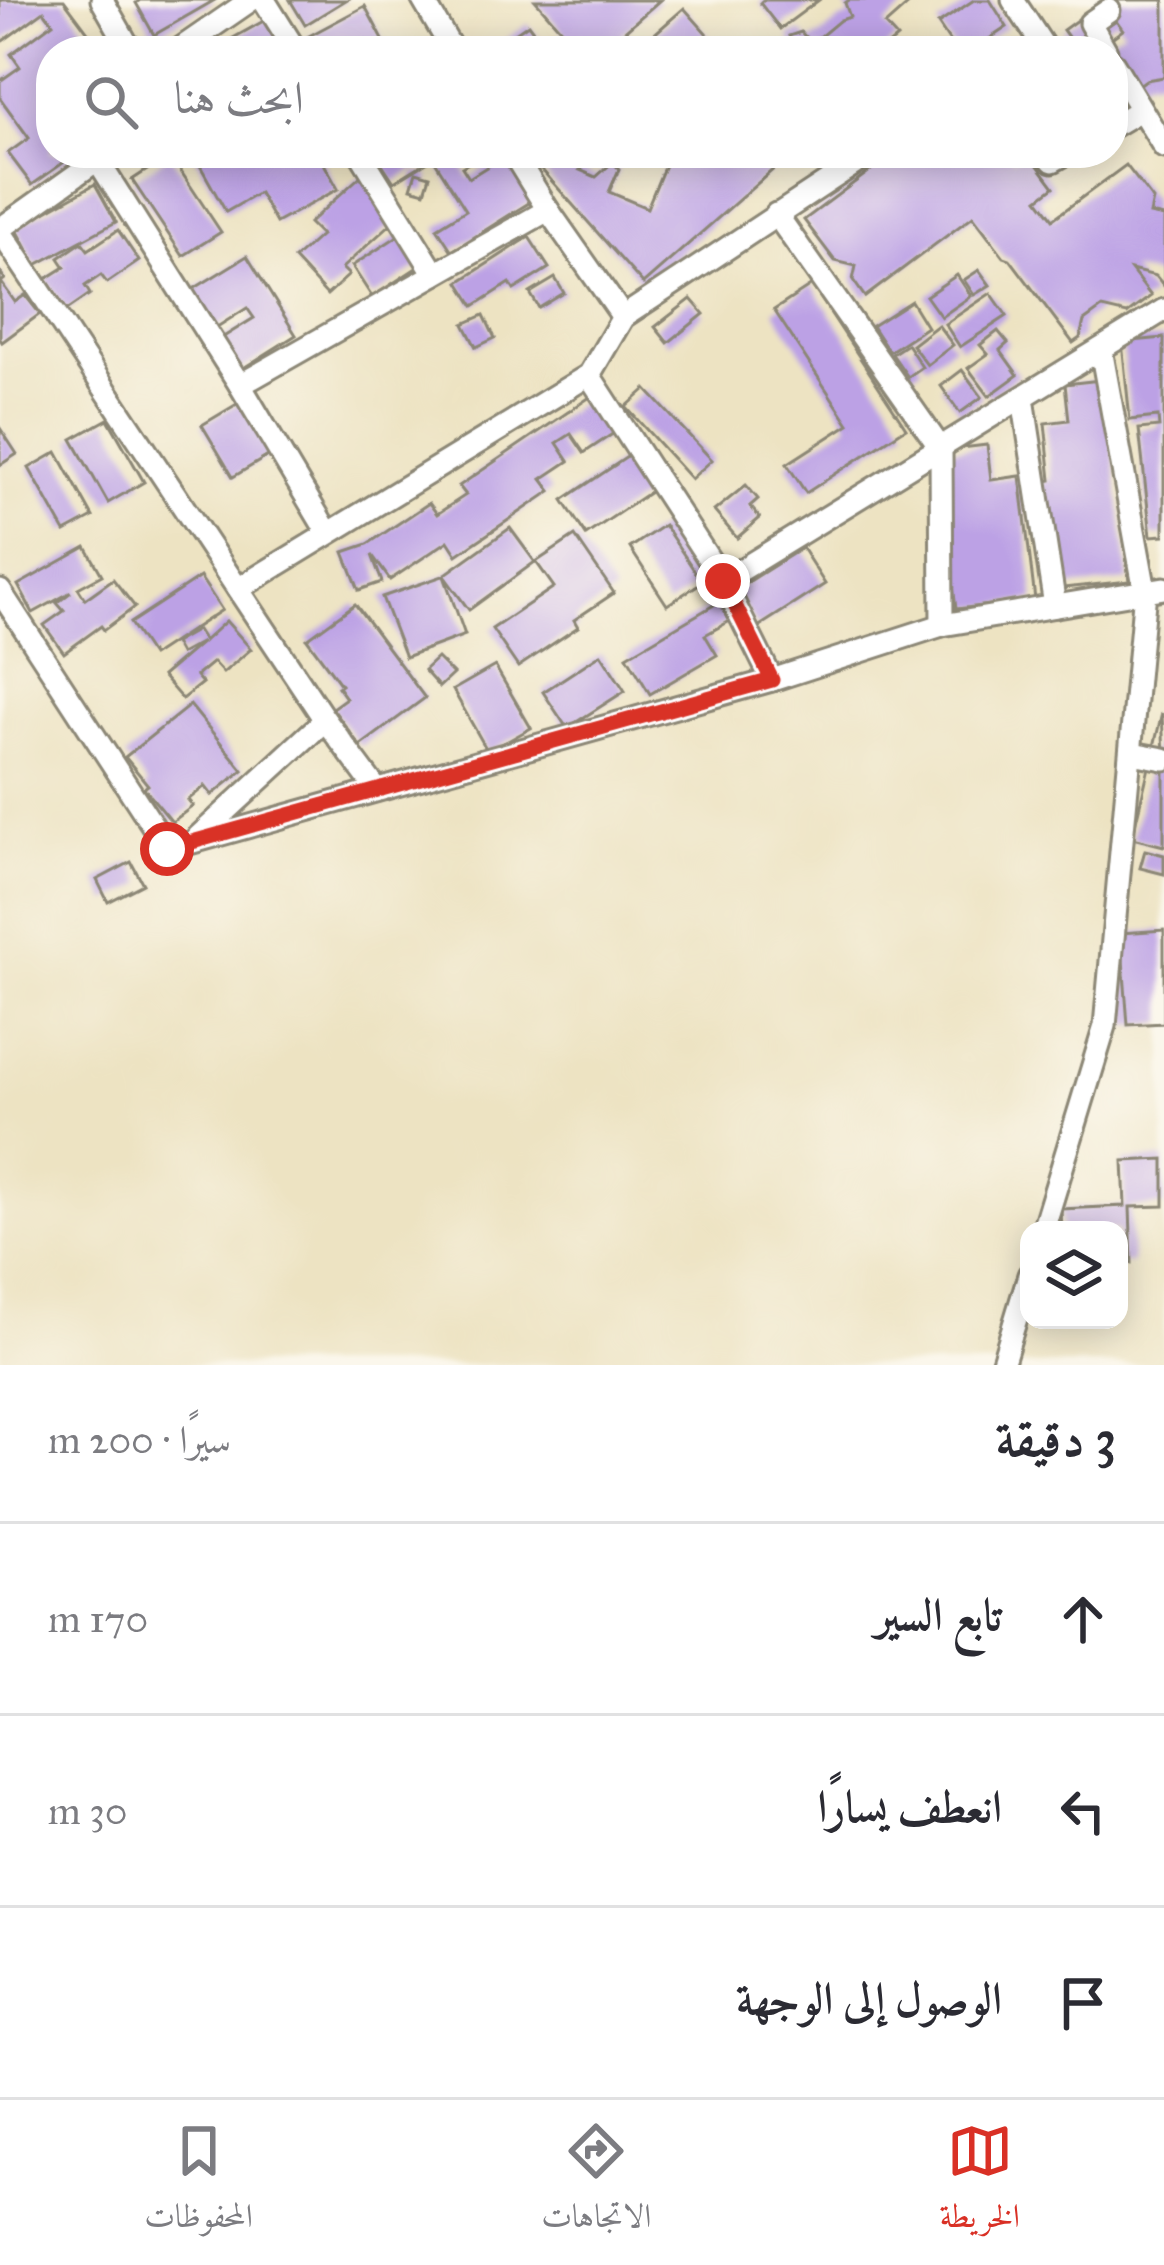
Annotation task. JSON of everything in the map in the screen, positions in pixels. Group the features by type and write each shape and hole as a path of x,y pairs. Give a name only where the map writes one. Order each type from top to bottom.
{"street":[{"path":"102,0 122,36"},
{"path":"199,36 251,0"},
{"path":"264,0 287,36"},
{"path":"1013,0 1037,36"},
{"path":"425,1 445,36"},
{"path":"1097,36 1090,23 1109,10"},
{"path":"1128,89 1164,146"},
{"path":"1128,117 1140,110"},
{"path":"80,168 0,230 377,790"},
{"path":"103,168 328,532"},
{"path":"369,168 435,274"},
{"path":"523,168 623,317"},
{"path":"238,589 589,375 623,317 848,168"},
{"path":"240,386 548,210"},
{"path":"776,214 941,449 942,625"},
{"path":"723,581 1164,310"},
{"path":"1046,1221 1105,1026 1132,753 1155,590 1101,349"},
{"path":"589,375 723,581 772,680"},
{"path":"1023,398 1055,606"},
{"path":"0,591 167,849 772,680 942,625 1155,590"},
{"path":"193,842 326,720"},
{"path":"1132,753 1164,759"},
{"path":"1001,1365 1020,1304"}],"building":[{"path":"0,0 64,0 91,36 36,36 36,168 56,168 32,185 8,153 29,138 0,98 0,81 20,67 11,54 53,23 44,11 0,43"},
{"path":"215,0 154,35 136,3"},
{"path":"290,0 346,0 305,25"},
{"path":"535,0 660,0 621,36 567,36"},
{"path":"819,0 780,29 760,3"},
{"path":"974,0 990,0 1007,27 994,36 946,36 938,24"},
{"path":"1113,0 1164,0 1164,77 1146,80 1128,98 1128,36 1114,36 1123,30 1116,20 1093,36 1067,36 1063,30 1095,7 1114,4"},
{"path":"845,3 910,3 885,25 895,36 821,36 850,17"},
{"path":"365,6 381,36 309,36"},
{"path":"684,8 709,36 652,36"},
{"path":"276,14 288,36 237,36"},
{"path":"528,24 537,36 511,36"},
{"path":"150,168 179,168 221,232 183,256 132,180"},
{"path":"201,168 326,168 338,189 276,223 259,193 226,212"},
{"path":"385,168 417,168 394,182"},
{"path":"439,168 463,168 469,178 485,168 520,168 540,196 452,251 437,228 466,210"},
{"path":"540,168 582,168 596,177 606,168 618,168 609,192 647,208 664,168 775,168 643,284"},
{"path":"874,168 1040,168 1054,187 1038,199 1053,219 1128,168 1153,200 1150,214 1164,217 1164,286 1156,276 1131,270 1151,296 1127,314 1102,308 1084,321 1080,338 1073,343 973,216 865,297 853,280 856,266 835,261 804,220"},
{"path":"365,172 403,213 342,268 349,275 327,295 294,259 321,235 309,223"},
{"path":"416,172 430,176 425,192 411,188"},
{"path":"95,184 116,222 36,265 16,228"},
{"path":"410,228 430,259 372,297 352,266"},
{"path":"118,230 139,261 107,283 101,275 85,286 90,294 67,310 46,279 65,267 59,258 82,242 88,250"},
{"path":"529,237 549,268 514,290 510,283 474,306 459,282"},
{"path":"247,256 296,335 237,372 217,341 254,318 247,308 206,334 182,296"},
{"path":"979,270 990,285 974,295 964,280"},
{"path":"0,272 15,302 25,295 40,314 2,342 0,339"},
{"path":"957,275 971,296 941,317 926,296"},
{"path":"555,278 564,293 539,308 530,293"},
{"path":"812,285 906,428 806,493 787,464 849,424 774,310"},
{"path":"991,293 1007,316 960,347 945,324"},
{"path":"691,299 704,314 668,343 655,327"},
{"path":"911,301 927,327 889,352 872,326"},
{"path":"484,315 495,338 476,347 464,324"},
{"path":"938,325 953,345 927,365 912,345"},
{"path":"998,331 1008,343 1000,350 1018,375 989,396 968,368 988,354 980,345"},
{"path":"1164,338 1164,535 1151,536 1139,429 1159,427 1158,417 1130,420 1122,342"},
{"path":"907,344 922,367 908,377 892,354"},
{"path":"962,370 982,397 960,413 941,386"},
{"path":"1101,380 1129,581 1054,589 1042,482 1051,480 1045,423 1069,420 1065,384"},
{"path":"646,389 712,460 691,479 626,407"},
{"path":"590,397 614,433 584,453 571,434 557,443 569,461 542,479 551,491 457,555 448,541 390,580 372,555 382,582 359,590 344,552 368,544 429,503 437,514 466,495 459,486"},
{"path":"247,398 278,450 233,477 202,425"},
{"path":"108,419 144,482 108,503 72,439"},
{"path":"0,428 17,454 0,465"},
{"path":"987,445 991,480 1020,476 1035,600 956,609 936,451"},
{"path":"57,452 93,517 65,532 29,468"},
{"path":"630,455 653,490 586,535 563,500"},
{"path":"746,485 758,499 750,506 760,518 737,538 714,511"},
{"path":"664,525 702,582 667,605 630,548"},
{"path":"510,528 535,562 469,610 444,576 465,635 405,657 382,597 443,576"},
{"path":"575,536 614,593 574,620 578,627 518,667 492,629 554,587 536,562"},
{"path":"86,547 102,575 78,588 85,599 113,579 135,607 64,653 44,625 64,611 57,603 71,592 33,613 18,585"},
{"path":"802,548 825,584 758,627 734,591"},
{"path":"200,577 222,610 152,656 130,623"},
{"path":"719,602 730,621 705,635 717,655 650,694 627,656"},
{"path":"355,604 425,698 360,746 332,708 346,698 341,685 307,639"},
{"path":"226,621 251,649 223,673 213,662 196,676 202,683 182,699 162,676 202,642 180,654 174,643 197,630 204,641"},
{"path":"601,654 625,691 567,728 543,692"},
{"path":"437,658 453,674 439,687 424,670"},
{"path":"495,666 531,728 488,752 453,690"},
{"path":"190,705 243,770 212,795 205,786 188,800 193,806 172,822 125,757"},
{"path":"1162,713 1160,771 1164,772 1164,846 1132,838"},
{"path":"1145,850 1164,855 1164,874 1140,868"},
{"path":"131,862 143,884 108,902 97,880"},
{"path":"1164,930 1164,1023 1128,1025 1121,933"},
{"path":"1164,1159 1164,1206 1130,1207 1132,1263 1128,1263 1128,1221 1062,1221 1061,1209 1125,1206 1123,1161"}],"route":[{"path":"167,849 772,680 723,581"}]}
